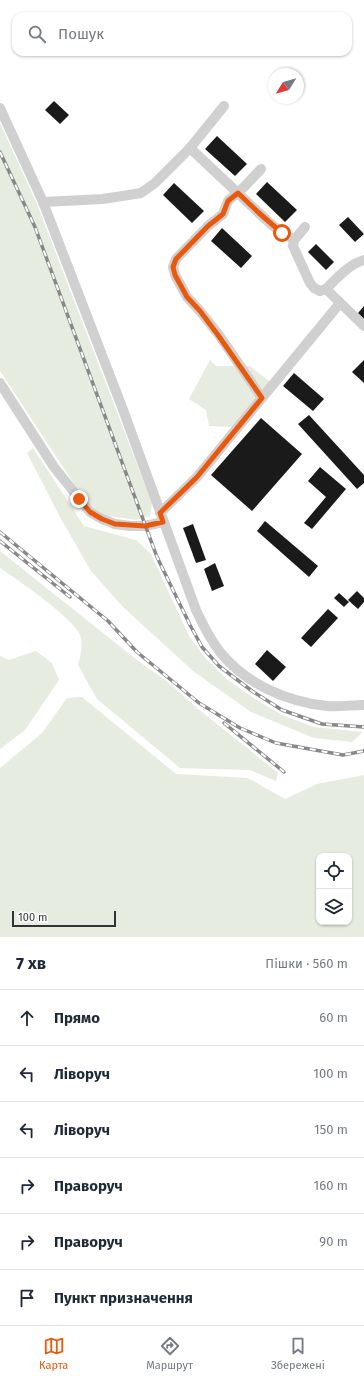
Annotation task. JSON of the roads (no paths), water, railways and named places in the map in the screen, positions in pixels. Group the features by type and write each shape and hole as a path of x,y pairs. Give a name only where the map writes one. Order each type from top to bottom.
{"street":[{"path":"43,202 103,199 141,193 155,183 190,148 224,106"},
{"path":"0,108 43,202 122,407 196,610 209,635 221,653 234,667 255,682 279,696 328,706 364,705"},
{"path":"190,148 273,226 294,240"},
{"path":"261,169 238,193 228,201 223,214 208,226 176,259 173,267 175,275 187,297 200,311 218,335 262,398"},
{"path":"305,227 294,240 293,246 310,283 314,288 320,291 326,288 357,262 364,260"},
{"path":"326,288 364,326"},
{"path":"0,383 54,467 90,512 115,524 145,526 162,517 197,477 340,303"}],"railway":[{"path":"0,152 35,227 157,557 202,647 219,666 252,691 282,710 322,724 364,727"},
{"path":"0,532 108,621 137,652 199,703 240,728 276,743 343,755 364,751"},
{"path":"0,541 70,597"},
{"path":"224,723 284,772"}]}
